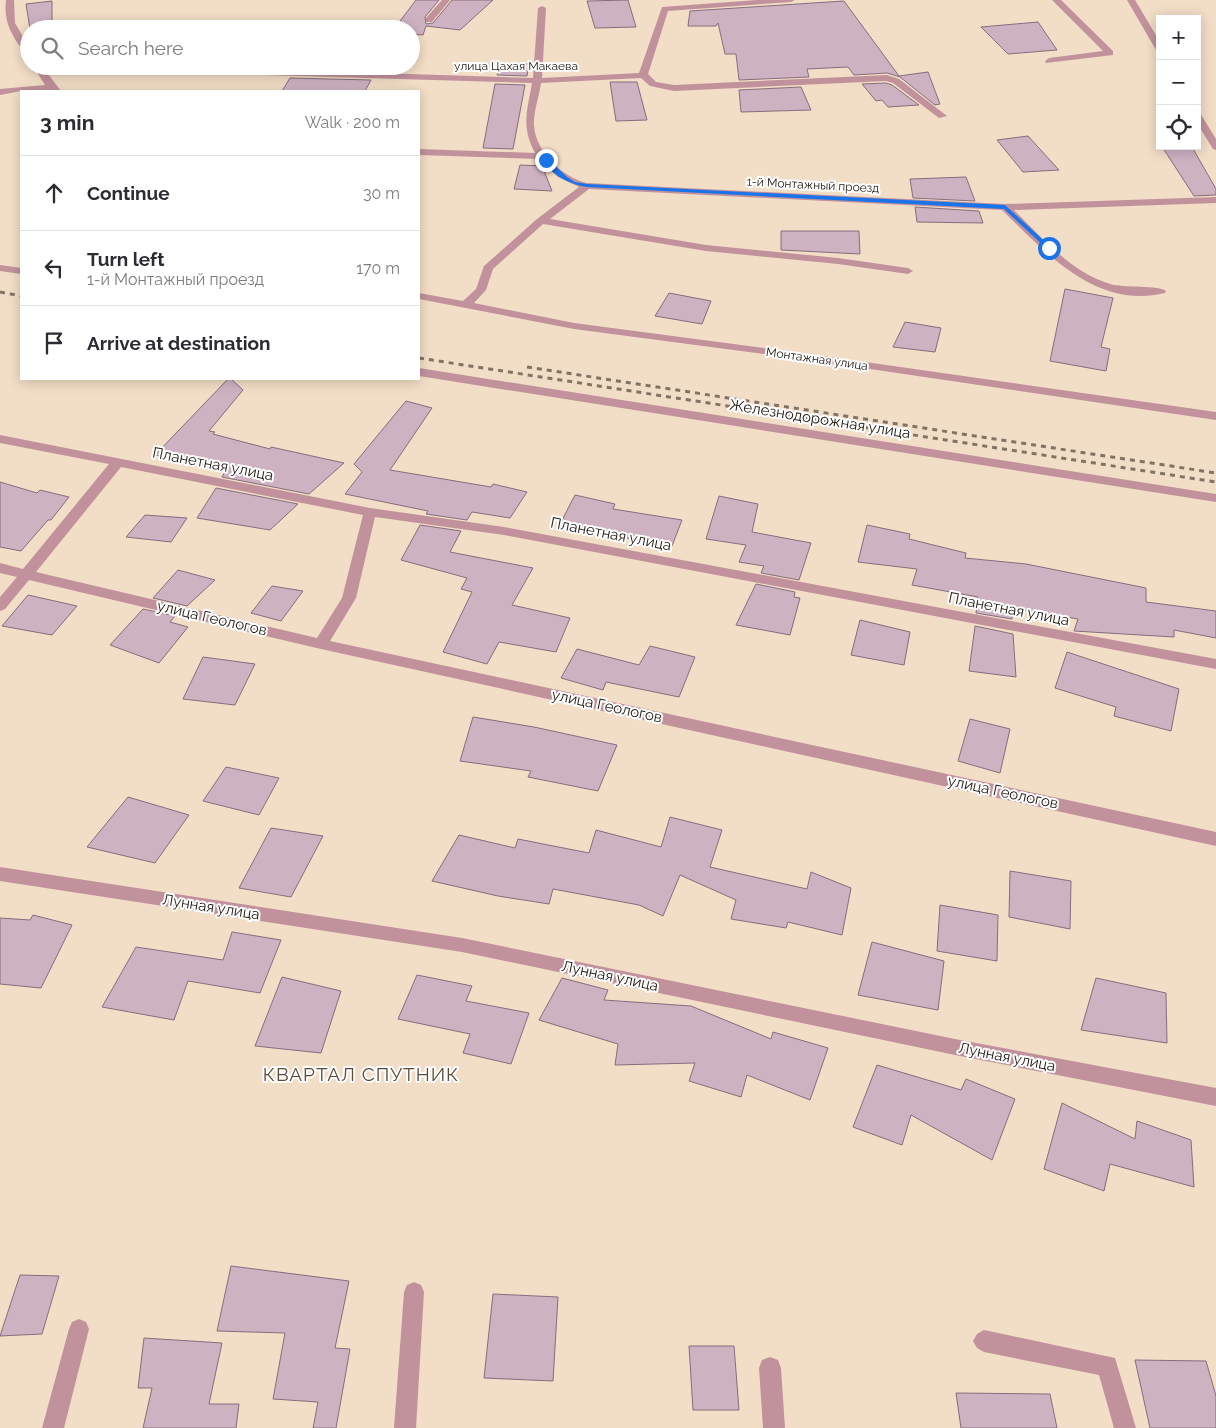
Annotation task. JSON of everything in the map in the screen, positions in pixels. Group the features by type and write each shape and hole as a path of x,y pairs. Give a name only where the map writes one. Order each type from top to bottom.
{"street":[{"path":"10,0 8,16 13,31 20,41"},
{"path":"428,20 446,0"},
{"path":"658,0 665,9"},
{"path":"665,9 791,0"},
{"path":"1048,61 1110,53 1056,0"},
{"path":"1131,0 1156,43"},
{"path":"420,152 541,156 531,137 529,124 536,81 542,8"},
{"path":"665,9 643,75 653,84 674,88 886,78 896,81 942,116"},
{"path":"44,75 55,89"},
{"name":"улица Цахая Макаева","path":"349,75 536,81 643,75"},
{"path":"37,90 55,89"},
{"path":"0,92 20,91"},
{"path":"1201,122 1216,147"},
{"name":"1-й Монтажный проезд","path":"541,156 565,178 574,183 587,186 1005,207 1216,200"},
{"path":"465,306 481,290 488,268 541,221 587,186"},
{"path":"1005,207 1071,270 1099,283 1125,290 1161,291"},
{"path":"541,221 706,248 854,263 908,272"},
{"name":"Монтажная улица","path":"420,296 574,326 796,355 1216,416"},
{"name":"Железнодорожная улица","path":"420,372 1216,498"},
{"name":"Планетная улица","path":"0,439 370,512 514,533 1216,664"},
{"path":"0,606 118,462"},
{"path":"322,644 349,598 370,512"},
{"name":"улица Геологов","path":"0,568 322,644 1216,839"},
{"name":"Лунная улица","path":"0,874 462,945 955,1047 1216,1097"},
{"path":"405,1428 414,1292"},
{"path":"52,1428 78,1329"},
{"path":"984,1341 1107,1366 1125,1428"},
{"path":"770,1368 774,1428"}],"lane":[{"path":"0,268 20,271"}],"building":[{"path":"416,0 439,0 425,17 426,24 433,23 452,0 493,0 460,30 426,26 423,35 420,35 420,20 401,20"},
{"path":"628,0 636,27 595,28 587,1"},
{"path":"52,1 52,20 29,20 26,4"},
{"path":"844,1 899,76 928,72 940,104 935,105 900,77 887,73 854,75 848,67 807,69 809,77 739,80 736,54 725,54 718,23 716,26 688,26 690,11"},
{"path":"1038,22 1057,50 1008,54 981,27"},
{"path":"503,63 529,64 527,76 497,75"},
{"path":"290,78 371,80 366,90 283,90"},
{"path":"610,82 637,82 647,120 616,121"},
{"path":"886,83 892,85 919,105 888,107 882,100 876,101 862,84"},
{"path":"495,84 525,85 513,149 483,148"},
{"path":"801,87 811,110 741,112 739,90"},
{"path":"1028,136 1059,170 1023,172 997,140"},
{"path":"1164,150 1194,150 1216,189 1216,195 1194,196"},
{"path":"520,165 542,166 552,191 514,189"},
{"path":"966,177 975,201 913,198 910,179"},
{"path":"915,207 979,211 983,223 917,222"},
{"path":"781,231 859,231 860,254 781,250"},
{"path":"1065,289 1113,298 1101,347 1110,349 1106,371 1050,361"},
{"path":"669,293 711,301 702,324 655,316"},
{"path":"905,322 941,328 935,352 893,347"},
{"path":"227,380 232,380 243,390 209,431 215,432 213,434 270,449 271,447 344,463 309,494 222,477 226,470 155,455"},
{"path":"406,401 432,408 390,470 491,487 493,484 527,492 510,518 472,512 467,520 426,514 428,511 345,494 362,472 354,464"},
{"path":"0,482 37,493 40,490 69,497 51,520 48,520 21,551 0,547"},
{"path":"216,488 298,504 270,530 197,518"},
{"path":"575,495 615,504 613,509 682,520 672,546 559,526"},
{"path":"719,496 758,504 752,532 811,543 799,580 761,573 764,566 739,562 746,545 706,539"},
{"path":"145,515 187,518 171,542 126,537"},
{"path":"420,525 461,531 450,552 533,568 512,605 570,618 556,652 499,642 487,664 443,652 472,592 461,589 467,578 401,560"},
{"path":"867,525 910,534 909,539 966,553 965,558 1026,564 1146,588 1146,602 1216,611 1216,638 1174,630 1174,637 1074,631 1078,619 1012,608 1012,619 976,613 978,597 912,585 917,569 858,562"},
{"path":"178,570 215,580 187,606 153,598"},
{"path":"756,584 795,592 794,597 800,598 790,635 736,625"},
{"path":"272,586 303,591 281,621 251,613"},
{"path":"28,595 77,606 52,635 2,626"},
{"path":"143,609 175,616 170,622 188,627 159,663 110,645"},
{"path":"860,620 910,632 904,665 851,655"},
{"path":"975,626 1013,634 1016,677 969,671"},
{"path":"650,646 695,657 679,697 606,682 603,690 561,678 577,649 639,665"},
{"path":"1067,652 1179,689 1171,731 1114,716 1116,707 1055,688"},
{"path":"203,657 255,664 235,705 183,699"},
{"path":"473,717 534,727 617,745 598,791 528,777 531,771 460,761"},
{"path":"970,719 1010,729 1000,773 958,761"},
{"path":"226,767 279,778 259,815 203,801"},
{"path":"128,797 189,815 155,863 87,847"},
{"path":"670,817 722,830 710,867 807,889 811,872 851,888 842,935 788,922 786,928 731,919 736,900 680,875 663,916 639,905 553,889 549,904 498,896 432,881 459,835 515,848 518,839 589,853 596,830 661,847"},
{"path":"271,828 323,836 291,897 239,888"},
{"path":"1010,871 1071,881 1070,929 1009,917"},
{"path":"940,905 998,915 997,961 937,951"},
{"path":"33,915 72,925 41,988 0,984 0,918 30,920"},
{"path":"232,932 281,940 260,993 188,981 174,1020 102,1007 136,947 223,960"},
{"path":"872,942 944,961 938,1010 858,995"},
{"path":"417,975 472,986 466,1001 529,1013 511,1064 463,1053 470,1034 398,1019"},
{"path":"282,977 341,991 321,1053 255,1046"},
{"path":"562,978 608,990 604,1000 691,1006 771,1039 773,1032 828,1048 810,1100 747,1075 741,1097 689,1081 695,1063 615,1065 618,1044 539,1020"},
{"path":"1096,978 1166,993 1167,1043 1081,1030"},
{"path":"877,1065 961,1090 966,1079 1015,1099 992,1160 911,1115 902,1145 853,1127"},
{"path":"1062,1103 1135,1139 1137,1121 1191,1140 1194,1187 1110,1164 1104,1191 1044,1169"},
{"path":"231,1266 349,1281 335,1348 350,1349 336,1428 313,1428 318,1402 273,1399 285,1333 217,1331"},
{"path":"20,1275 59,1276 42,1334 0,1336"},
{"path":"493,1294 558,1297 553,1381 484,1378"},
{"path":"144,1338 222,1343 209,1404 239,1404 236,1428 143,1428 152,1388 138,1388"},
{"path":"689,1346 734,1346 739,1410 693,1410"},
{"path":"1135,1360 1206,1361 1216,1396 1216,1428 1150,1428"},
{"path":"956,1393 1050,1394 1057,1428 961,1428"}],"railway":[{"path":"0,292 20,296"},
{"path":"420,358 1216,482"},
{"path":"527,367 1216,473"}],"district":[{"name":"КВАРТАЛ СПУТНИК","path":"361,1074"}],"route":[{"path":"546,160 565,178 574,183 587,186 1005,207 1049,248"}]}
